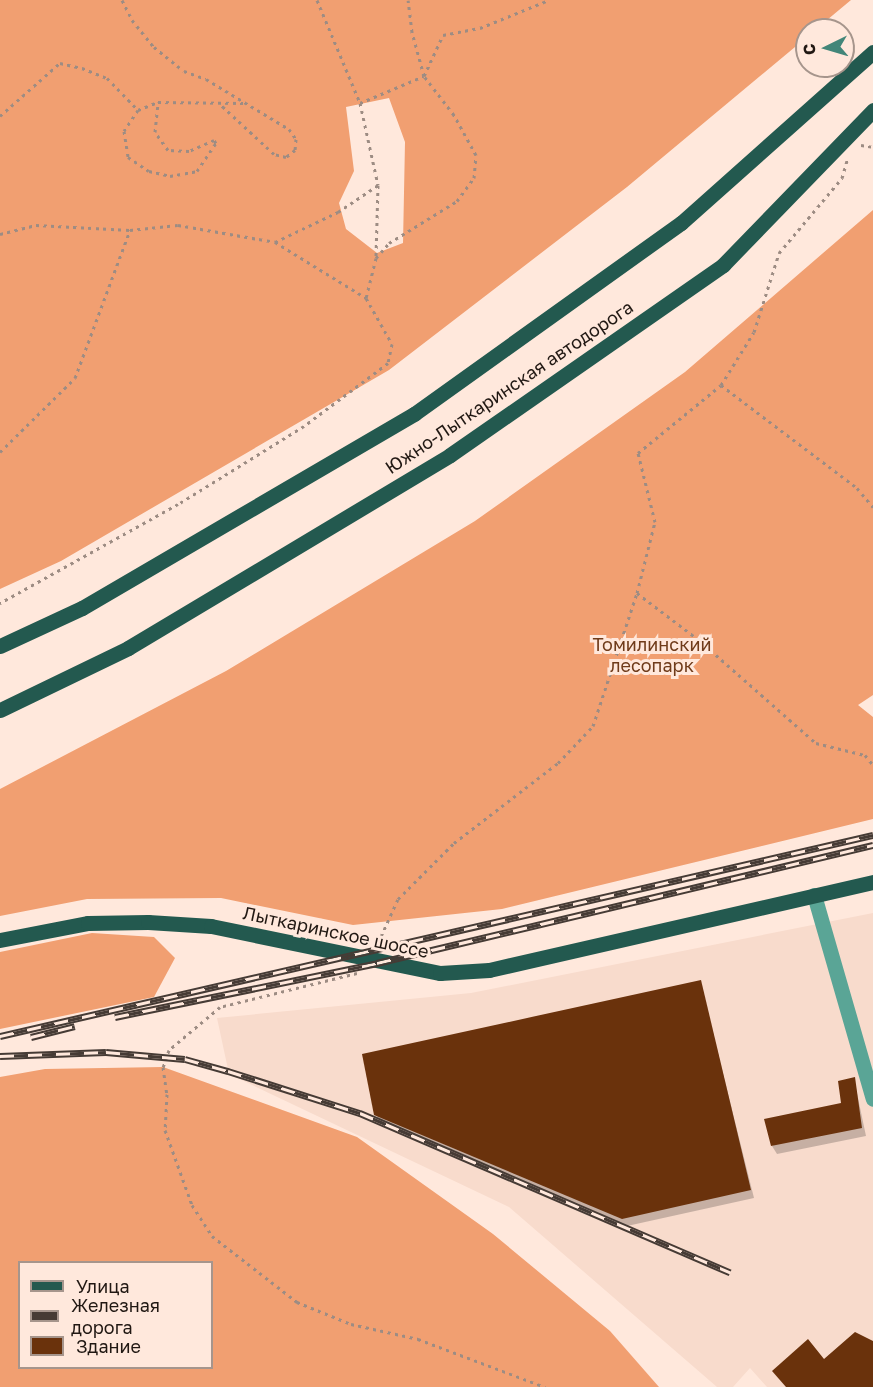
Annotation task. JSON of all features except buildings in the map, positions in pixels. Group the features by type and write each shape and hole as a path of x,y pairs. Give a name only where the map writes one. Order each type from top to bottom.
{"main road":[{"name":"Южно-Лыткаринская автодорога","path":"0,646 82,608 414,414 681,223 873,52"},
{"name":"Южно-Лыткаринская автодорога","path":"0,710 128,648 450,455 723,265 873,110"},
{"name":"Лыткаринское шоссе","path":"0,940 88,923 148,922 211,926 367,967 440,973 489,970 873,882"}],"lane":[{"path":"814,895 873,1099"}],"path":[{"path":"122,0 132,20 154,47 183,71 206,79 290,129 296,139 295,150 286,157 274,154 219,103"},
{"path":"317,0 360,103 378,185 376,258 366,298"},
{"path":"376,258 389,243 457,201 474,178 476,155 454,115 424,76 412,32 408,0"},
{"path":"360,103 424,76 443,35 480,28 549,0"},
{"path":"0,116 60,63 107,78 138,110"},
{"path":"158,102 154,132 168,150 189,151 214,140 207,160 197,171 170,176 149,171 128,157 124,131 138,110 158,102 245,103"},
{"path":"545,1387 418,1339 351,1324 297,1302 212,1236 192,1205 165,1130 167,1094 163,1067 169,1050 220,1007 367,967 398,899 454,843 558,763 593,726 637,593 655,522 638,453 721,385 754,332 779,253 842,178 850,152"},
{"path":"275,242 338,212 378,185"},
{"path":"0,234 36,225 130,230 178,225 275,242 366,298 392,344 388,363 304,426 178,504 0,603"},
{"path":"0,452 75,378 130,230"},
{"path":"721,385 857,488 873,507"},
{"path":"637,593 699,640 816,743 865,755 873,765"}],"shaded area":[{"path":"873,913 873,1387 767,1387 750,1368 733,1387 717,1387 509,1207 229,1074 217,1018 471,993"}],"green space":[{"path":"0,0 851,0 829,18 795,18 795,47 627,187 389,370 61,561 0,589","holes":["389,98 405,142 403,243 377,253 346,229 339,203 354,171 346,107"]},
{"name":"Томилинский лесопарк","path":"873,210 873,695 858,705 873,717 873,819 502,909 353,925 221,898 87,899 0,916 0,789 226,671 475,521 685,372"},
{"path":"92,933 154,937 175,958 154,997 0,1029 0,952"},
{"path":"163,1067 357,1137 493,1234 610,1331 659,1387 0,1387 0,1077 45,1069"}],"railway":[{"path":"0,1036 873,835"},
{"path":"115,1017 377,963 873,845"},
{"path":"31,1037 75,1026"},
{"path":"0,1056 106,1052 185,1059 228,1071 360,1113 730,1272"}]}
